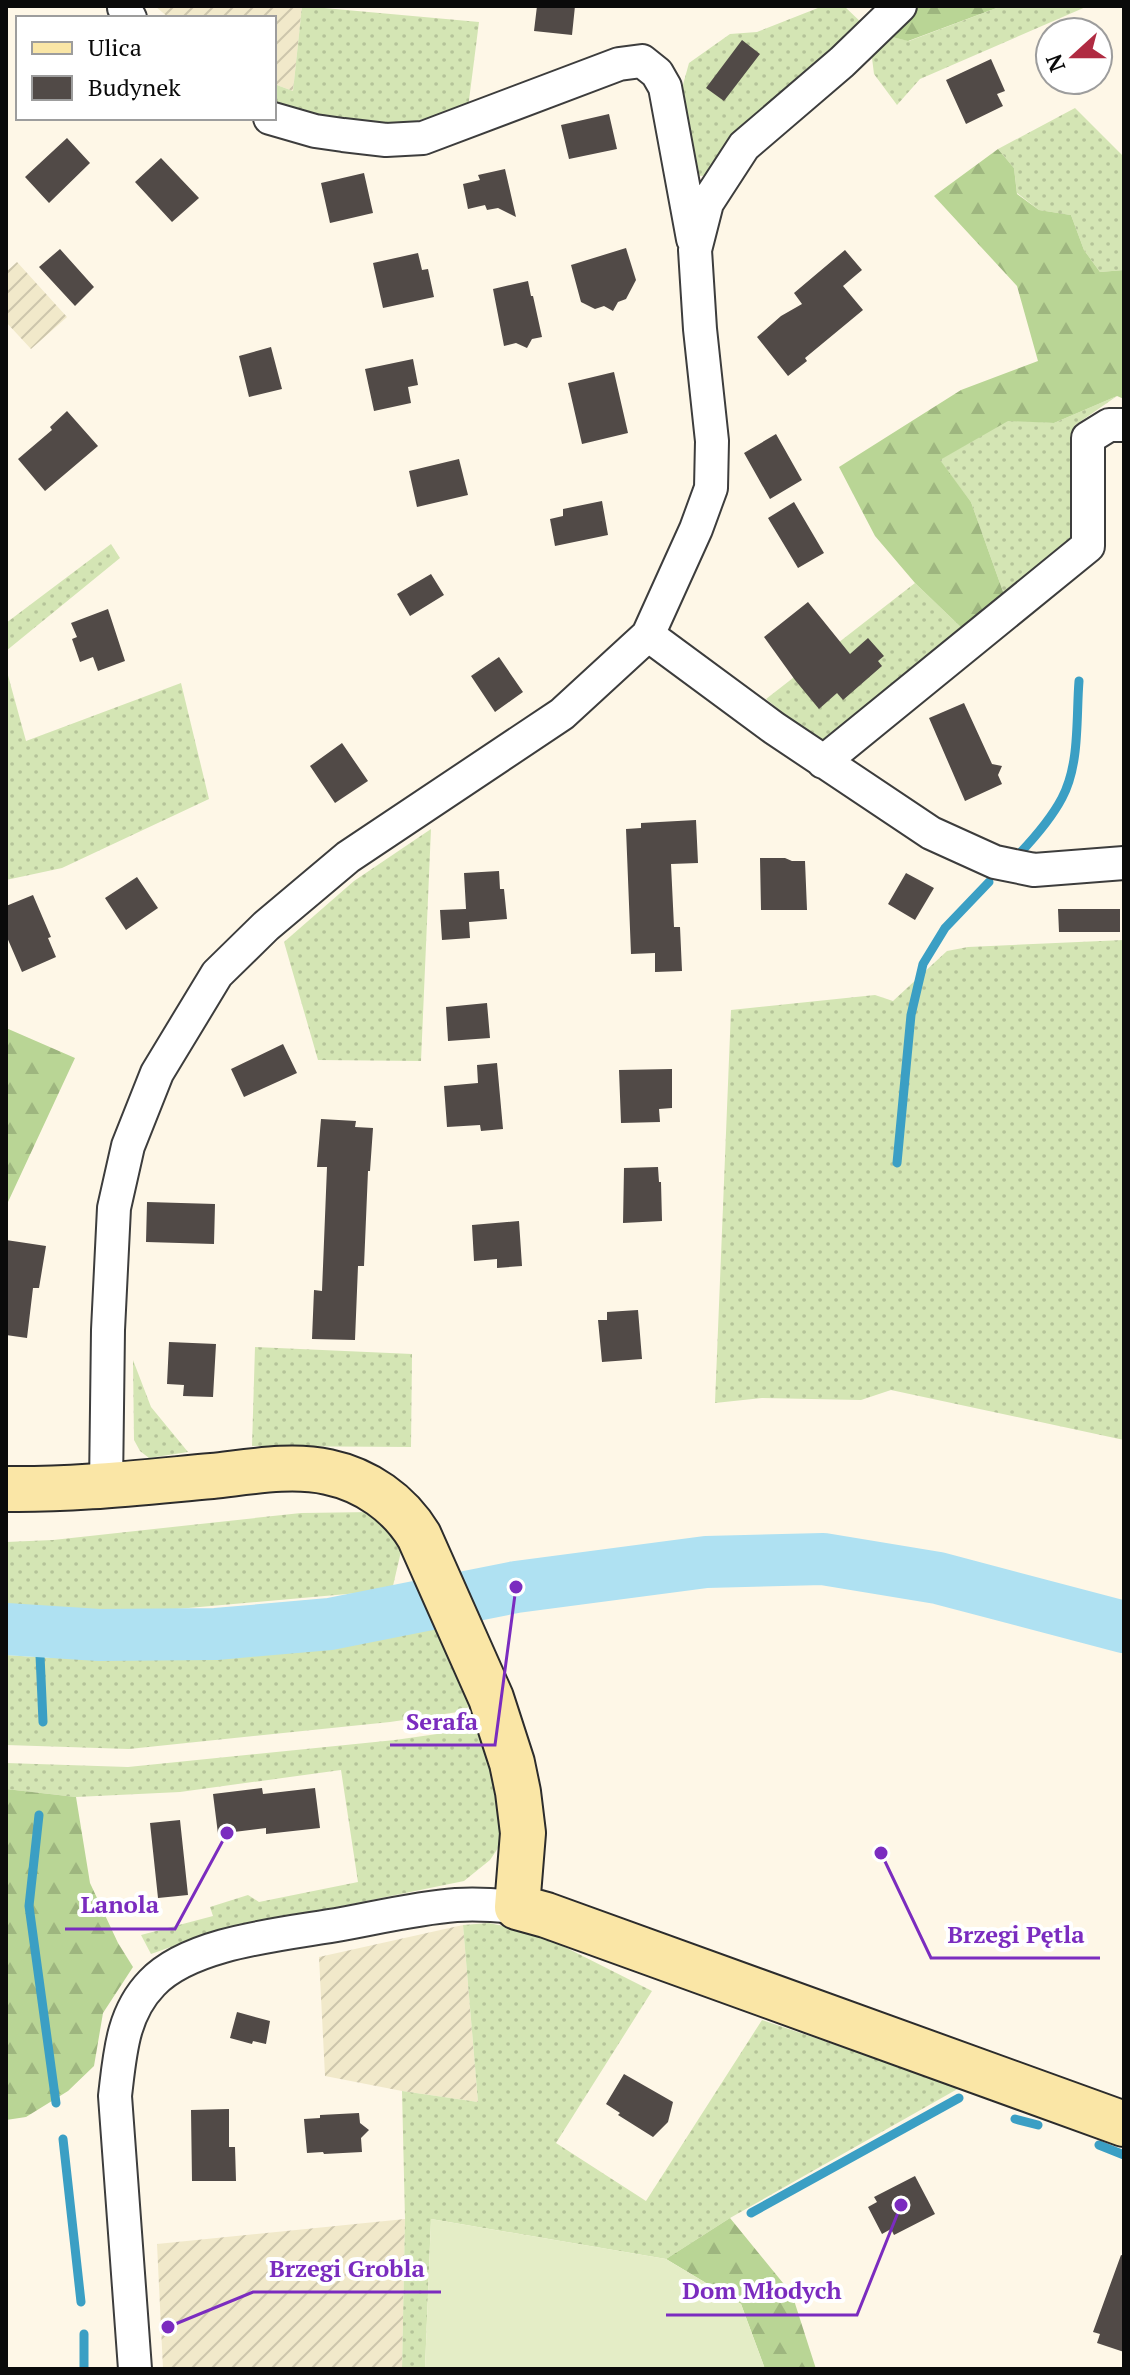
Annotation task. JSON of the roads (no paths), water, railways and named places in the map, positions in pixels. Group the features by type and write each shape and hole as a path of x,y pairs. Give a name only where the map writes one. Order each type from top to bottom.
{"street":[{"path":"695,250 707,203 744,146 842,62 900,6"},
{"path":"106,1486 108,1330 114,1208 128,1146 157,1073 217,974 266,926 348,857 562,714 648,635 711,488 712,441 695,250 665,87 657,73 642,61 619,64 423,138 386,140 343,135 276,120"},
{"path":"823,762 1088,546 1088,438 1109,425 1124,425"},
{"path":"648,635 823,762 931,833 995,862 1034,870 1124,863"},
{"path":"6,1489 106,1486 294,1469 327,1472 360,1483 394,1503 419,1536 491,1698 512,1763 522,1816 523,1851 517,1907"},
{"path":"135,2369 115,2096 126,2022 146,1989 156,1979 185,1960 233,1943 439,1906 476,1904 517,1907 1124,2124"}],"waterway":[{"path":"1020,853 1048,820 1068,785 1074,756 1079,681"},
{"path":"897,1163 911,1015 923,964 945,928 989,882"},
{"path":"6,1629 99,1635 216,1634 330,1624 516,1587 706,1562 823,1559 938,1578 1124,1627"},
{"path":"39,1633 43,1722"},
{"path":"39,1815 29,1906 56,2103"},
{"path":"751,2213 959,2098"},
{"path":"1015,2119 1038,2125"},
{"path":"63,2139 81,2302"},
{"path":"1099,2145 1124,2155"},
{"path":"84,2334 84,2369"}],"place":[{"name":"Serafa","path":"516,1587"},
{"name":"Lanola","path":"227,1833"},
{"name":"Brzegi Pętla","path":"881,1853"},
{"name":"Dom Młodych","path":"901,2205"},
{"name":"Brzegi Grobla","path":"168,2327"}]}
